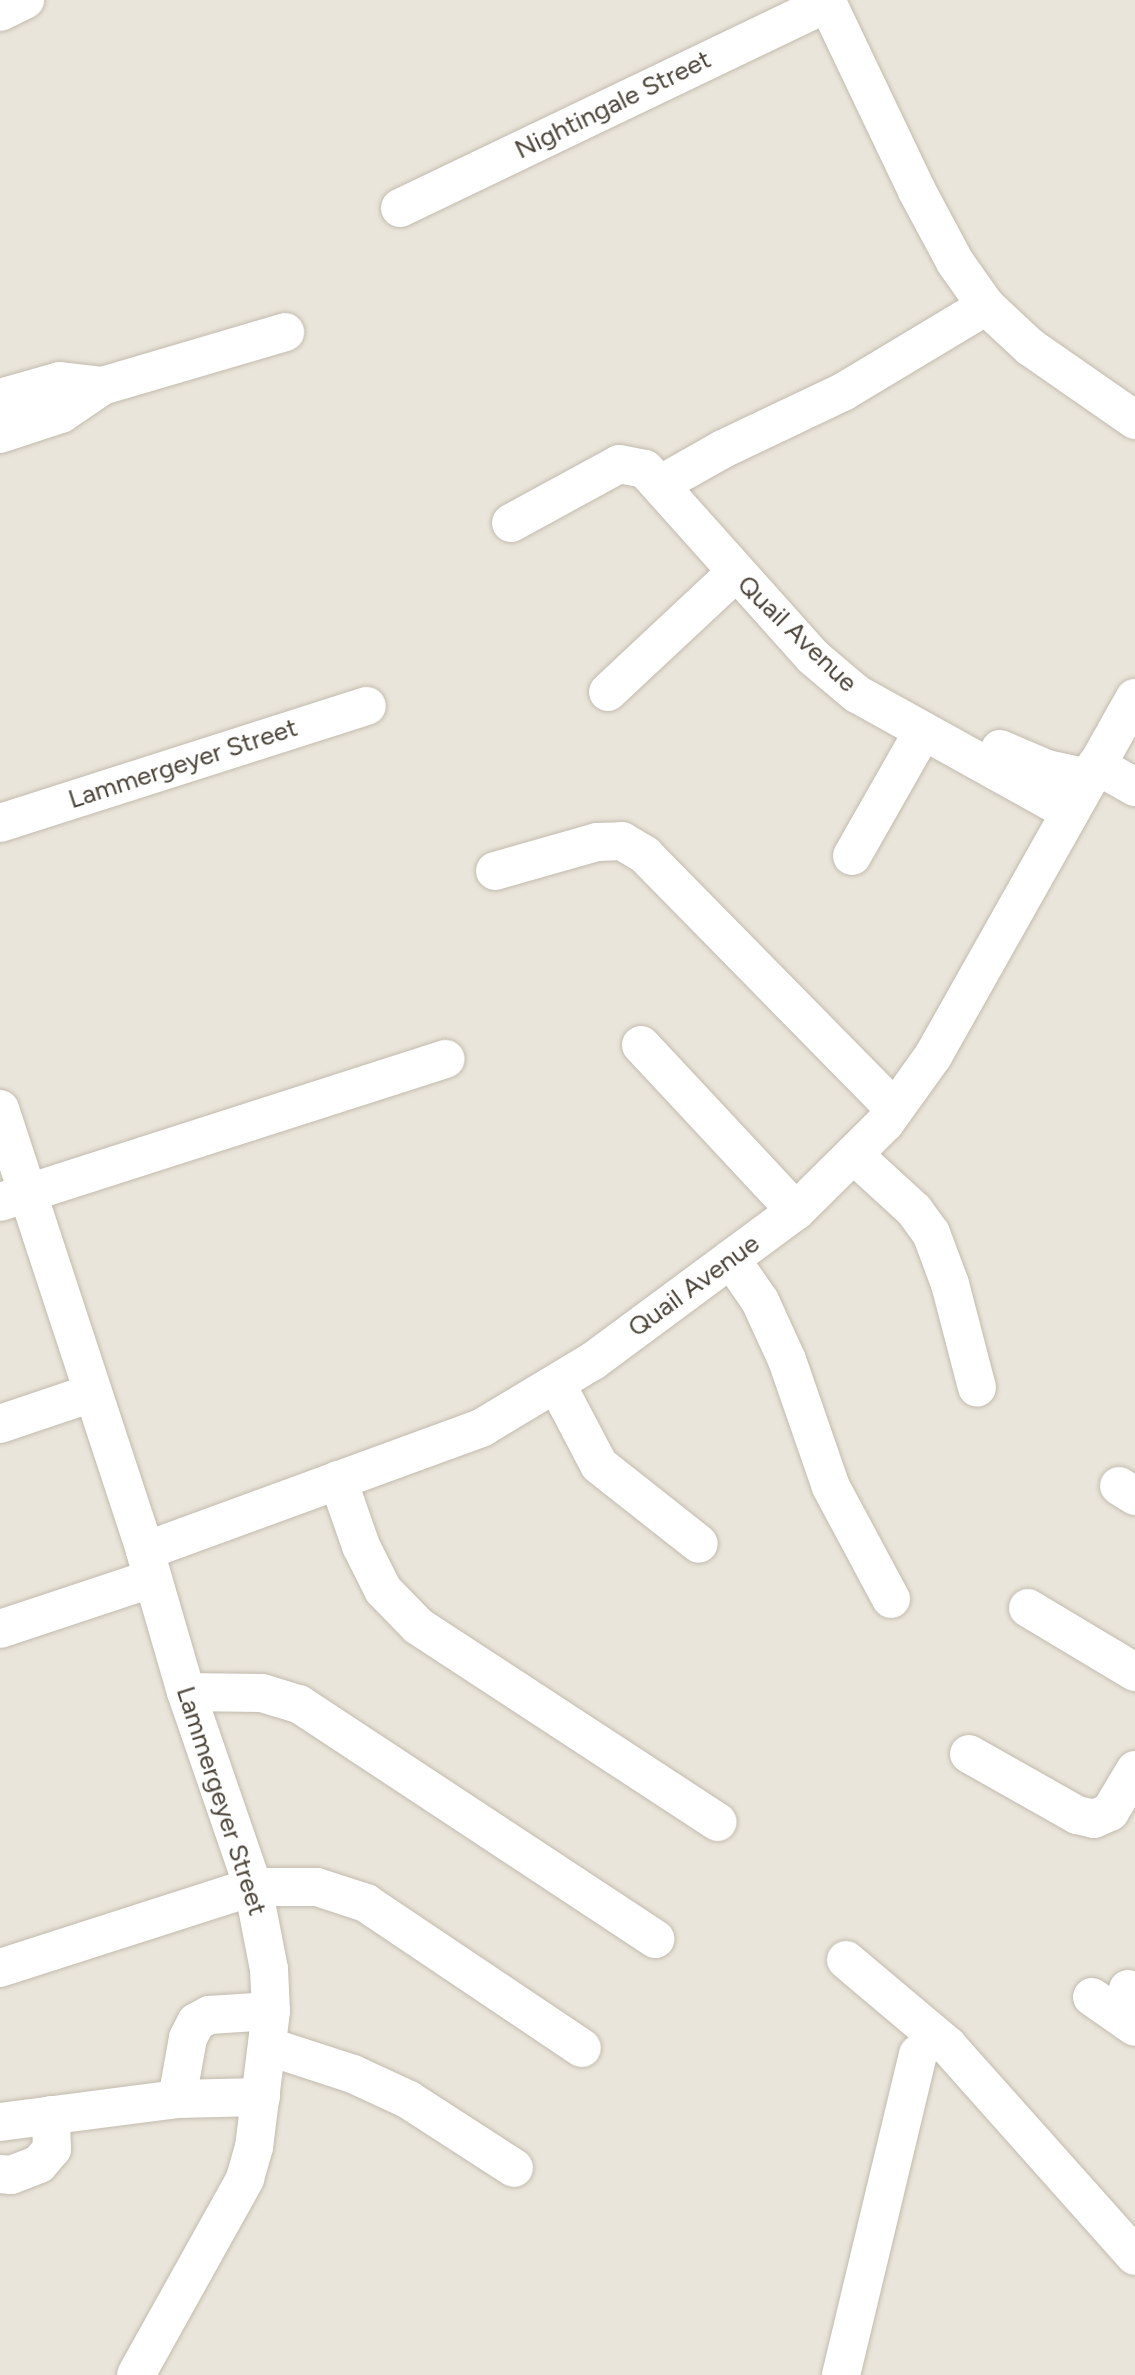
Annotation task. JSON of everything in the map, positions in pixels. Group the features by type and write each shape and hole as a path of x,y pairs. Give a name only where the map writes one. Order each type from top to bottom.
{"street":[{"path":"0,12 25,0"},
{"name":"Nightingale Street","path":"400,208 826,2 929,214 986,306 1030,347 1135,420"},
{"path":"661,484 723,449 843,392 986,306"},
{"path":"2,419 60,381 102,386 285,332"},
{"name":"Quail Avenue","path":"511,523 619,464 645,469 661,484 735,573 813,657 857,694 922,733 1070,812"},
{"path":"608,692 735,573"},
{"path":"902,692 1016,758 1093,772 1135,788"},
{"name":"Quail Avenue","path":"0,1629 338,1480 483,1427 557,1385 796,1211 855,1156 895,1109 933,1056 1135,698"},
{"name":"Lammergeyer Street","path":"0,823 366,706"},
{"path":"852,856 922,733"},
{"path":"495,871 597,842 622,841 645,855 895,1109"},
{"path":"641,1045 796,1211"},
{"path":"14,1198 446,1059"},
{"name":"Lammergeyer Street","path":"0,1110 14,1198 92,1393 149,1565 186,1692 253,1887 269,1969 269,2029 261,2096 246,2179 140,2368"},
{"path":"855,1156 914,1210 931,1233 950,1284 977,1388"},
{"path":"731,1259 760,1301 787,1360 831,1487 891,1599"},
{"path":"557,1385 599,1465 699,1544"},
{"path":"0,1424 92,1393"},
{"path":"338,1480 361,1546 383,1590 418,1626 718,1822"},
{"path":"1028,1608 1135,1671"},
{"path":"186,1692 262,1693 299,1704 655,1938"},
{"path":"969,1754 1077,1815 1094,1819 1110,1812 1135,1770"},
{"path":"0,1968 253,1887 317,1887 366,1903 582,2048"},
{"path":"846,1960 948,2046 1135,2256"},
{"path":"1092,1997 1135,2027"},
{"path":"177,2099 188,2038 196,2022 209,2015 269,2029 410,2101 514,2168"},
{"path":"841,2375 918,2054"},
{"path":"0,2122 177,2099 261,2096"},
{"path":"0,2174 11,2175 39,2164 52,2149 51,2115"},
{"path":"822,2375 869,2160"}],"shaded area":[{"path":"0,0 1135,0 1135,2375 0,2375"}]}
